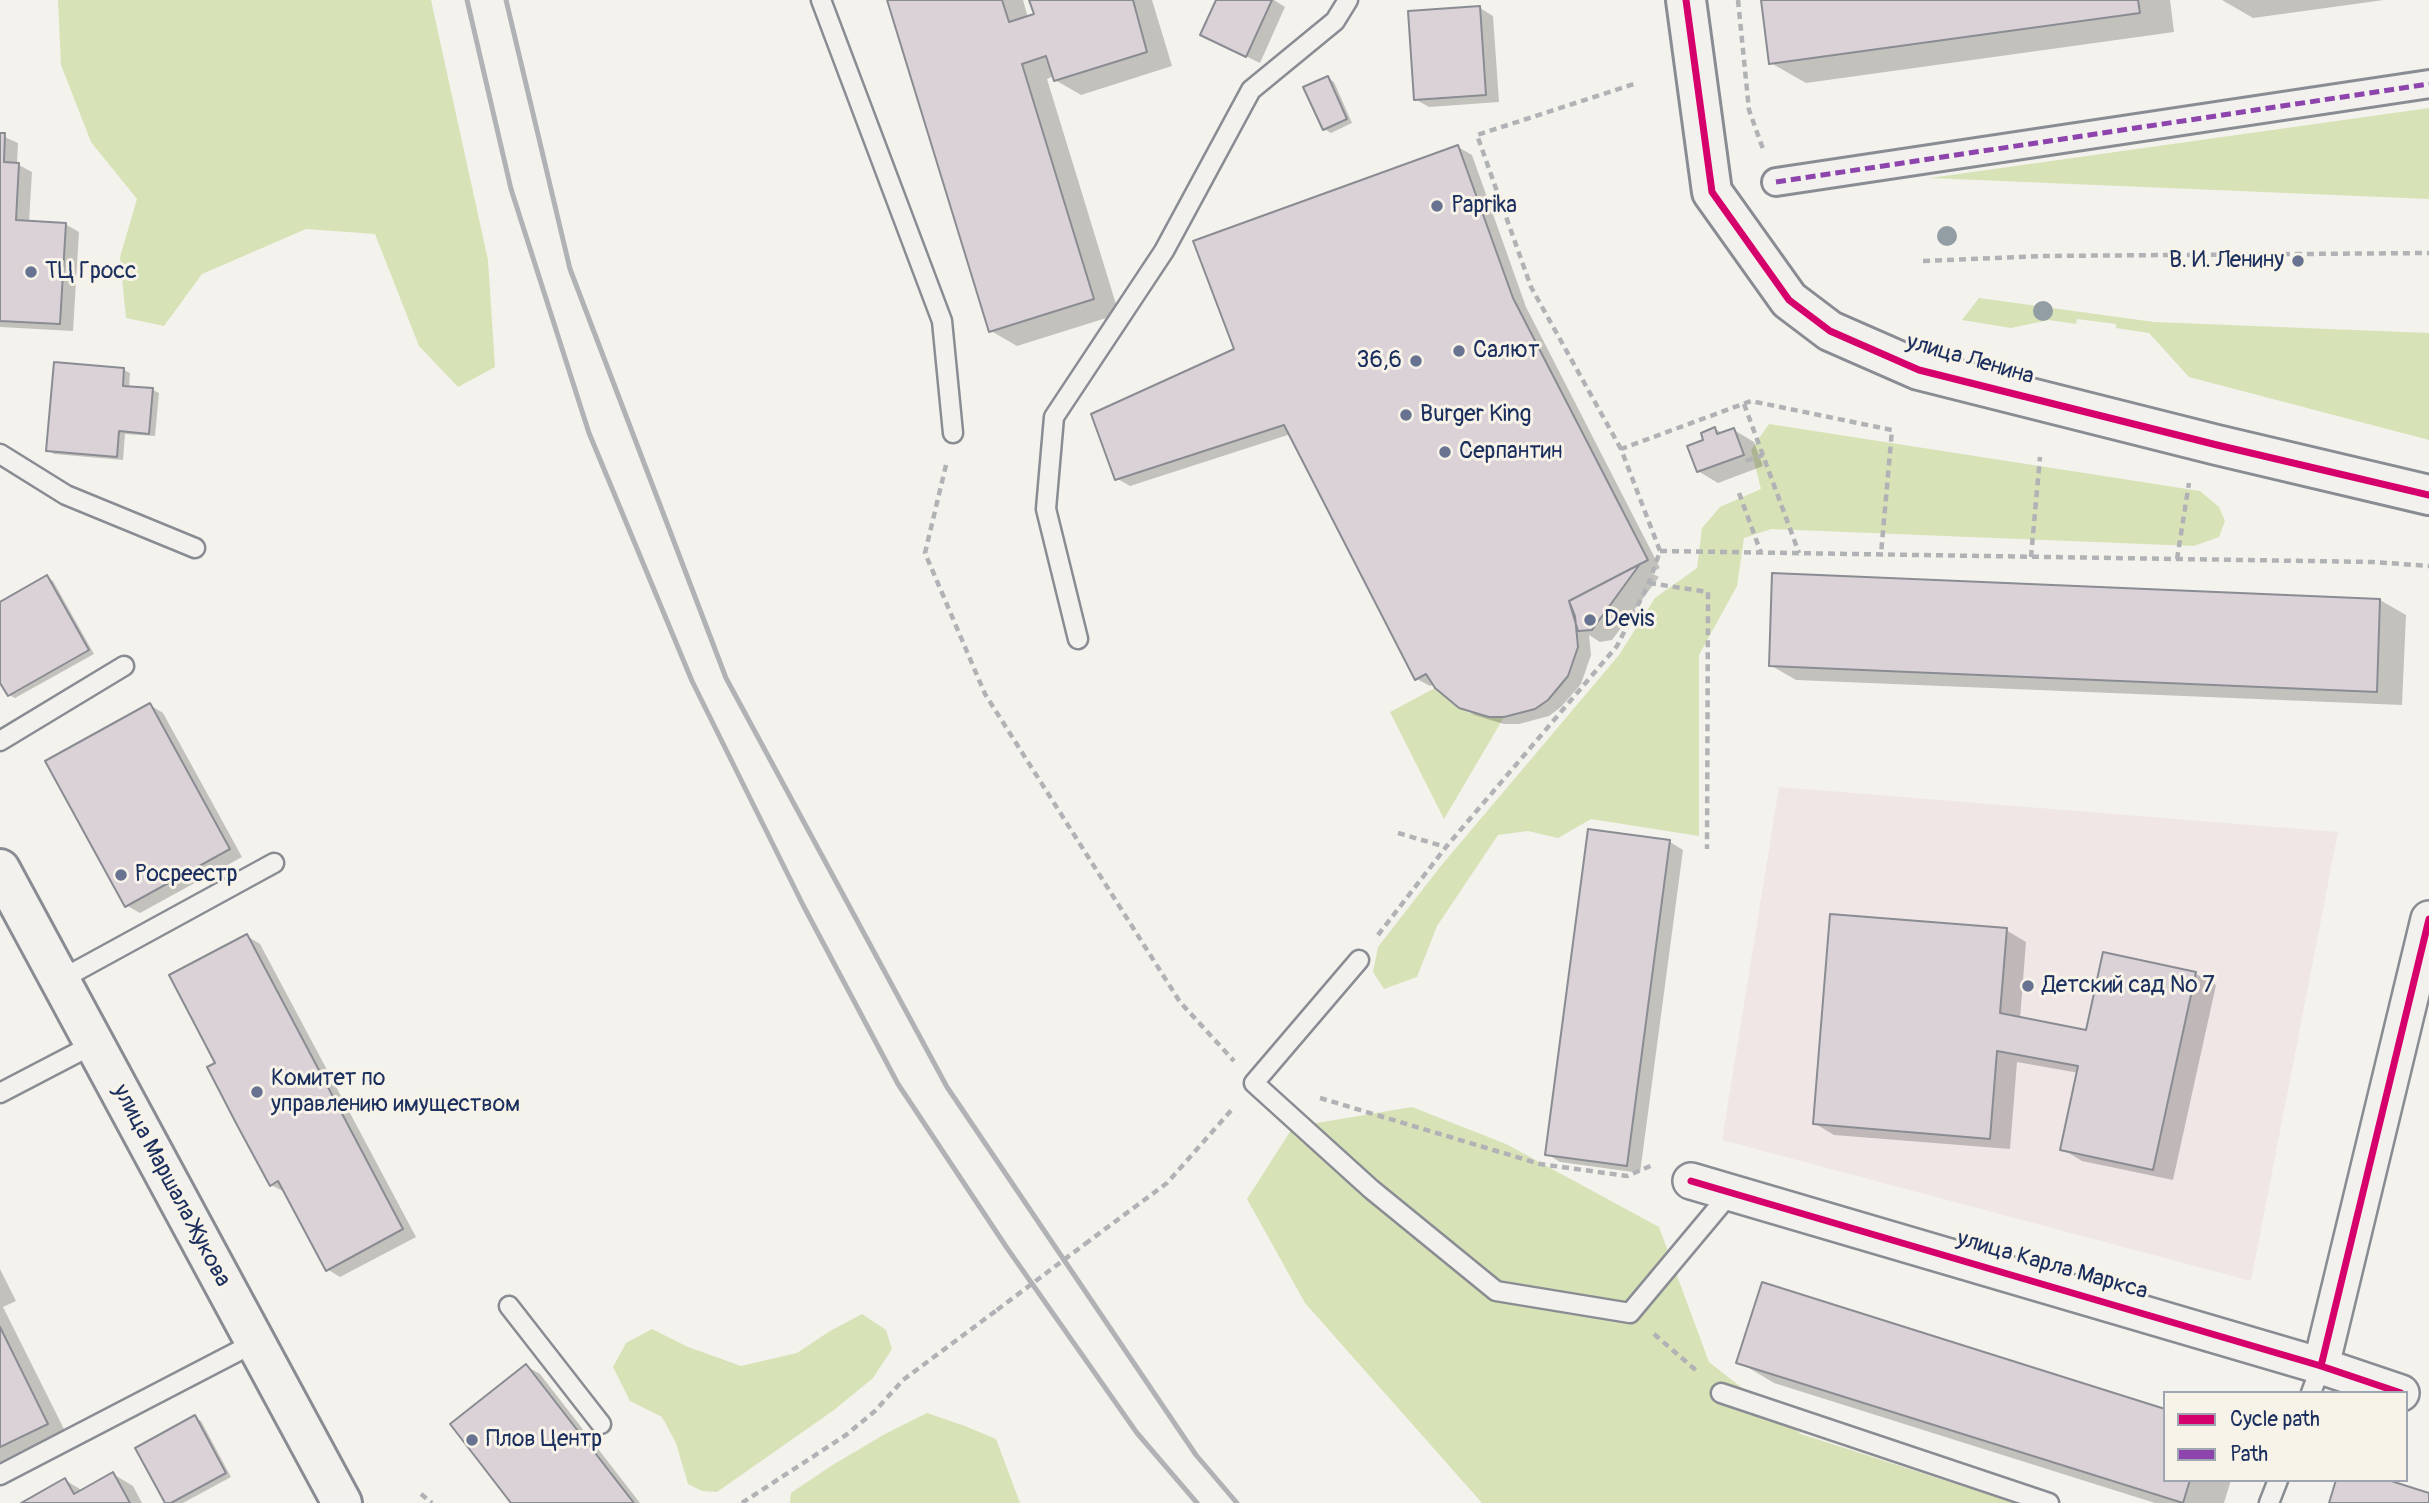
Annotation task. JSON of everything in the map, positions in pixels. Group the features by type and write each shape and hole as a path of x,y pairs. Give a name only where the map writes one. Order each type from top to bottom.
{"street":[{"name":"улица Ленина","path":"1686,0 1713,192 1789,300 1830,331 1919,370 2429,495"},
{"path":"1776,182 2429,83"},
{"name":"улица Маршала Жукова","path":"0,869 342,1503"},
{"path":"2316,1379 2429,919"},
{"name":"улица Карла Маркса","path":"1677,1170 1732,1191 2316,1379 2389,1391"},
{"path":"2408,1396 2429,1402"}],"lane":[{"path":"821,0 942,321 953,433"},
{"path":"1078,639 1046,509 1054,417 1164,251 1251,90 1335,21 1348,0"},
{"path":"0,454 66,495 195,548"},
{"path":"0,741 124,666"},
{"path":"60,980 274,863"},
{"path":"1359,960 1254,1083 1371,1188 1496,1291 1630,1313 1732,1191"},
{"path":"0,1093 94,1044"},
{"path":"509,1306 601,1424"},
{"path":"0,1475 256,1342"},
{"path":"1721,1393 2049,1503"},
{"path":"2269,1503 2277,1482"}],"path":[{"path":"1738,0 1749,110 1776,182"},
{"path":"1359,960 1446,847 1617,646 1648,583 1660,551 1621,449 1531,287 1477,135 1634,84"},
{"path":"1923,261 2042,256 2429,253"},
{"path":"1621,449 1751,401 1892,430 1881,554"},
{"path":"1744,404 1799,553"},
{"path":"741,1503 846,1435 874,1411 903,1380 1167,1183 1254,1083 1180,1002 985,694 925,553 953,433"},
{"path":"1746,461 1763,455"},
{"path":"2031,557 2040,457"},
{"path":"2177,559 2189,483"},
{"path":"1739,493 1761,553"},
{"path":"1660,551 2374,562 2429,566"},
{"path":"1648,583 1708,592 1707,849"},
{"path":"1398,833 1446,847"},
{"path":"1276,1102 1306,1093 1540,1164 1627,1176 1677,1170"},
{"path":"1630,1313 1721,1393"},
{"path":"421,1494 432,1503"}],"shaded area":[{"name":"Детский сад № 7","path":"1779,787 2338,832 2251,1281 1722,1140"}],"green space":[{"path":"58,0 431,0 488,260 495,367 458,387 419,346 375,234 306,229 202,274 164,326 126,318 120,257 137,199 91,142 61,65"},
{"path":"2429,108 2429,199 1930,178"},
{"path":"1979,298 2154,322 2429,333 2429,440 2189,377 2149,333 2116,328 2116,324 2077,319 2076,324 2049,320 2011,328 1962,320"},
{"path":"1769,424 2200,491 2219,507 2225,521 2219,537 2194,546 1771,529 1744,538 1737,586 1699,655 1699,836 1591,819 1558,838 1528,831 1498,835 1437,926 1417,977 1384,989 1373,972 1378,947 1440,867 1619,655 1655,598 1697,568 1702,528 1720,507 1761,489 1751,450"},
{"path":"1435,688 1459,708 1473,714 1504,717 1444,819 1390,712"},
{"path":"1412,1107 1506,1144 1659,1227 1709,1362 1801,1434 2015,1503 1482,1503 1305,1303 1247,1199 1293,1127"},
{"path":"862,1314 886,1330 892,1349 873,1378 834,1410 717,1492 702,1491 688,1484 676,1443 662,1417 630,1401 613,1367 626,1343 652,1329 688,1347 741,1366 797,1353"},
{"path":"927,1413 996,1439 1020,1503 790,1503 791,1493 831,1466"}],"building":[{"path":"887,0 1002,0 1009,22 1034,14 1029,0 1133,0 1147,52 1054,81 1046,56 1022,64 1094,299 989,332"},
{"path":"1216,0 1272,0 1246,57 1200,35"},
{"path":"1761,0 2138,0 2140,13 1769,64"},
{"path":"1480,6 1486,95 1414,100 1408,11"},
{"path":"1328,76 1347,119 1323,130 1303,87"},
{"name":"ТЦ Гросс","path":"0,133 5,133 4,162 19,163 16,220 66,223 60,324 0,321"},
{"name":"Серпантин","path":"1458,145 1513,298 1648,560 1569,601 1575,616 1578,647 1568,676 1548,700 1535,709 1504,717 1489,717 1459,708 1435,688 1426,674 1415,680 1284,425 1115,480 1091,414 1234,349 1193,241"},
{"path":"54,362 124,368 123,386 153,388 149,434 119,431 117,457 46,451"},
{"path":"1715,427 1717,434 1734,428 1744,455 1697,472 1687,446 1703,440 1701,433"},
{"path":"1640,564 1592,630 1578,631 1569,601"},
{"path":"1772,573 2380,599 2377,692 1769,666"},
{"path":"47,575 89,650 8,696 0,683 0,602"},
{"path":"150,703 230,849 125,907 45,761"},
{"path":"1588,829 1670,840 1627,1166 1545,1155"},
{"path":"1830,914 2007,928 2000,1013 2086,1030 2103,952 2196,972 2153,1170 2060,1150 2078,1066 1997,1051 1990,1139 1813,1124"},
{"path":"247,934 403,1229 326,1271 278,1181 270,1186 237,1125 207,1067 215,1063 169,975"},
{"path":"1762,1282 2163,1408 2163,1482 2189,1482 2183,1503 1736,1363"},
{"path":"0,1327 48,1424 0,1447"},
{"path":"526,1364 634,1503 511,1503 450,1424"},
{"path":"195,1415 226,1473 171,1503 165,1503 135,1448"},
{"path":"113,1472 130,1503 21,1503 65,1478 74,1494"},
{"path":"2335,1482 2394,1482 2429,1493 2429,1503 2329,1503"}],"railway":[{"path":"467,0 511,189 589,433 692,681 803,905 898,1084 1007,1248 1137,1433 1197,1503"},
{"path":"506,0 570,269 726,678 947,1087 1196,1455 1237,1503"}],"marked path":[{"path":"1776,182 2429,84"}],"cycle path":[{"path":"1686,0 1712,192 1789,300 1830,331 1919,370 2429,495"},
{"path":"2321,1366 2429,919"},
{"path":"1691,1181 2321,1366 2395,1391"}],"place":[{"name":"Paprika","path":"1437,206"},
{"name":"В. И. Ленину","path":"2298,261"},
{"name":"ТЦ Гросс","path":"31,272"},
{"name":"Салют","path":"1459,351"},
{"name":"36,6","path":"1416,361"},
{"name":"Burger King","path":"1406,415"},
{"name":"Серпантин","path":"1445,452"},
{"name":"Devis","path":"1590,620"},
{"name":"Росреестр","path":"121,875"},
{"name":"Детский сад № 7","path":"2028,986"},
{"name":"Комитет по управлению имуществом","path":"257,1092"},
{"name":"Плов Центр","path":"472,1440"}]}
